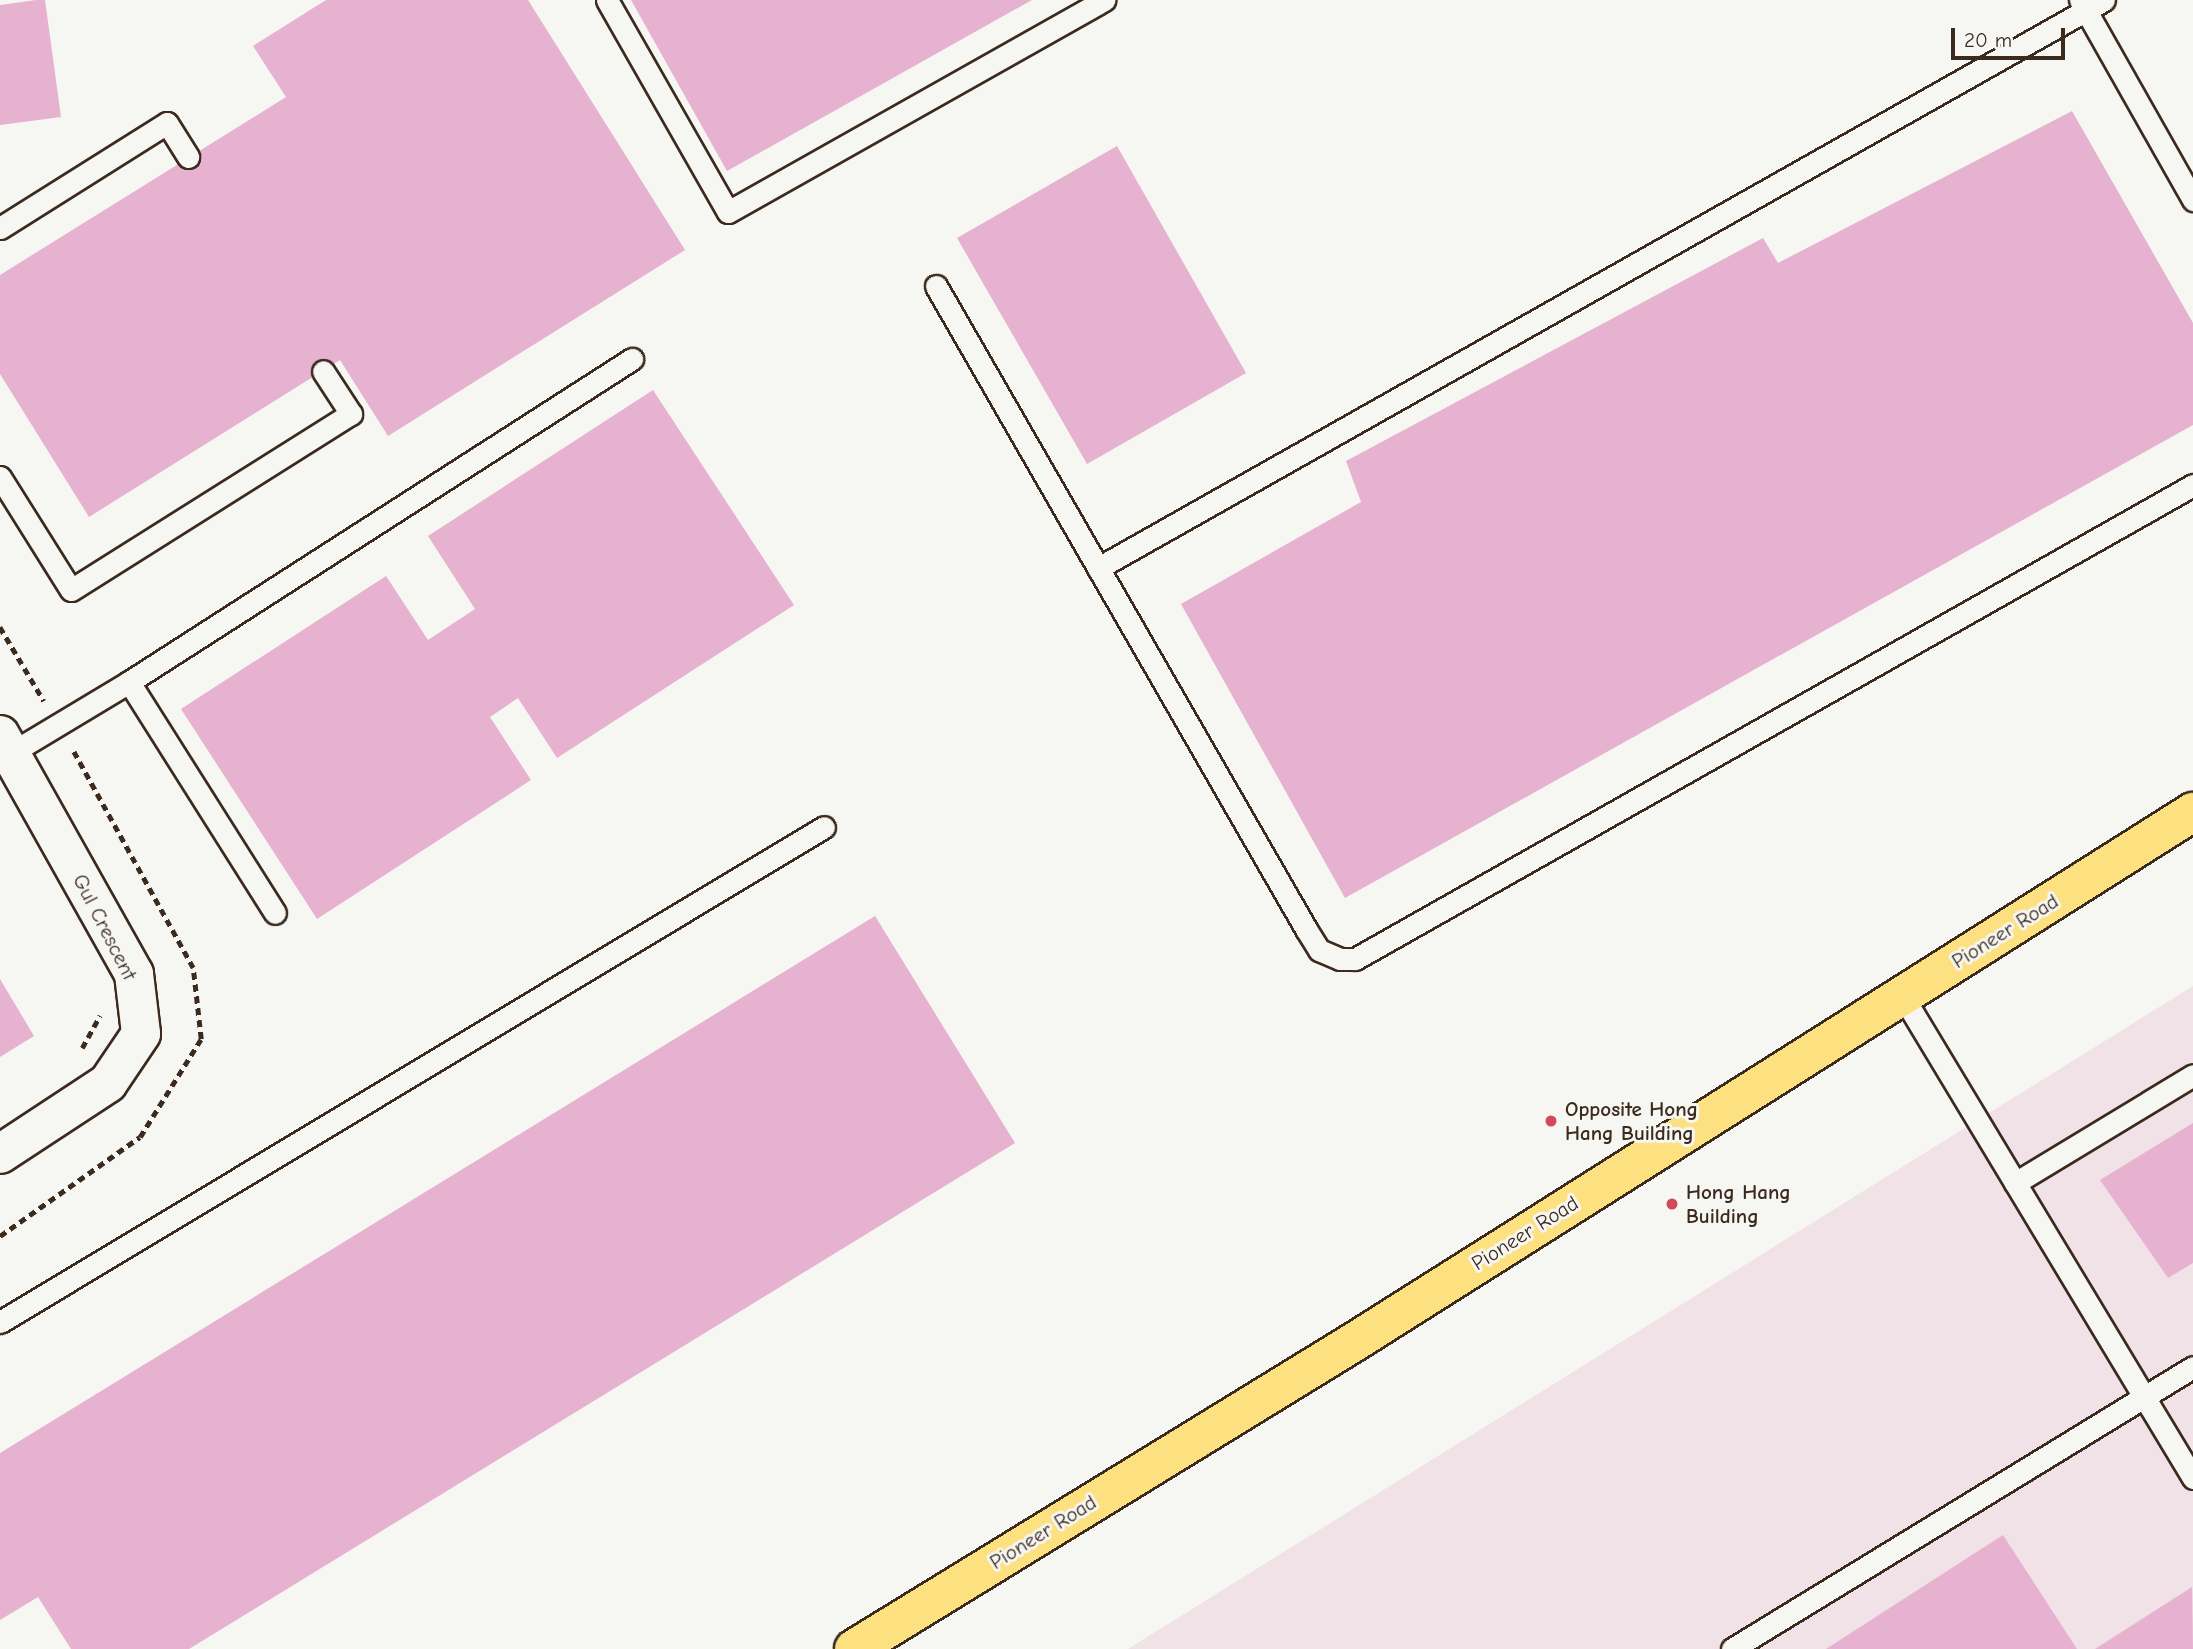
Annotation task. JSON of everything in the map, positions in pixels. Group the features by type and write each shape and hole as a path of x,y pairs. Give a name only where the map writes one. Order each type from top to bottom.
{"main road":[{"name":"Pioneer Road","path":"854,1649 1359,1339 2193,812"}],"street":[{"name":"Gul Crescent","path":"0,1154 107,1083 141,1034 134,974 6,744"}],"lane":[{"path":"607,0 728,212 1104,0"},
{"path":"1098,568 2090,3 2193,200"},
{"path":"0,228 167,123 188,157"},
{"path":"936,286 1319,950 1340,959 1355,958 2193,485"},
{"path":"6,744 129,682 632,359"},
{"path":"0,477 71,590 351,414 323,371"},
{"path":"129,682 275,913"},
{"path":"0,1322 824,827"},
{"path":"1902,995 2193,1478"},
{"path":"2015,1183 2193,1075"},
{"path":"1731,1649 2193,1367"}],"path":[{"path":"80,1051 104,1006"}],"shaded area":[{"path":"2193,986 2193,1649 1128,1649"}],"building":[{"path":"45,0 61,117 0,125 0,5"},
{"path":"326,0 528,0 685,250 388,436 340,360 89,517 0,374 0,275 286,97 253,46"},
{"path":"631,0 1032,0 727,171"},
{"path":"2072,111 2193,323 2193,425 1345,898 1181,604 1361,502 1346,461 1763,238 1778,263"},
{"path":"1117,146 1246,373 1087,464 957,238"},
{"path":"653,390 794,605 557,758 518,698 490,717 531,780 317,919 181,709 386,576 428,640 475,609 428,536"},
{"path":"875,916 1015,1143 189,1649 71,1649 38,1597 0,1620 0,1453"},
{"path":"0,979 34,1036 0,1057"},
{"path":"2193,1123 2193,1263 2168,1278 2100,1180"},
{"path":"2003,1535 2077,1649 1826,1649"},
{"path":"2192,1587 2193,1649 2095,1649"}],"place":[{"name":"Opposite Hong Hang Building","path":"1551,1121"},
{"name":"Hong Hang Building","path":"1672,1204"}]}
